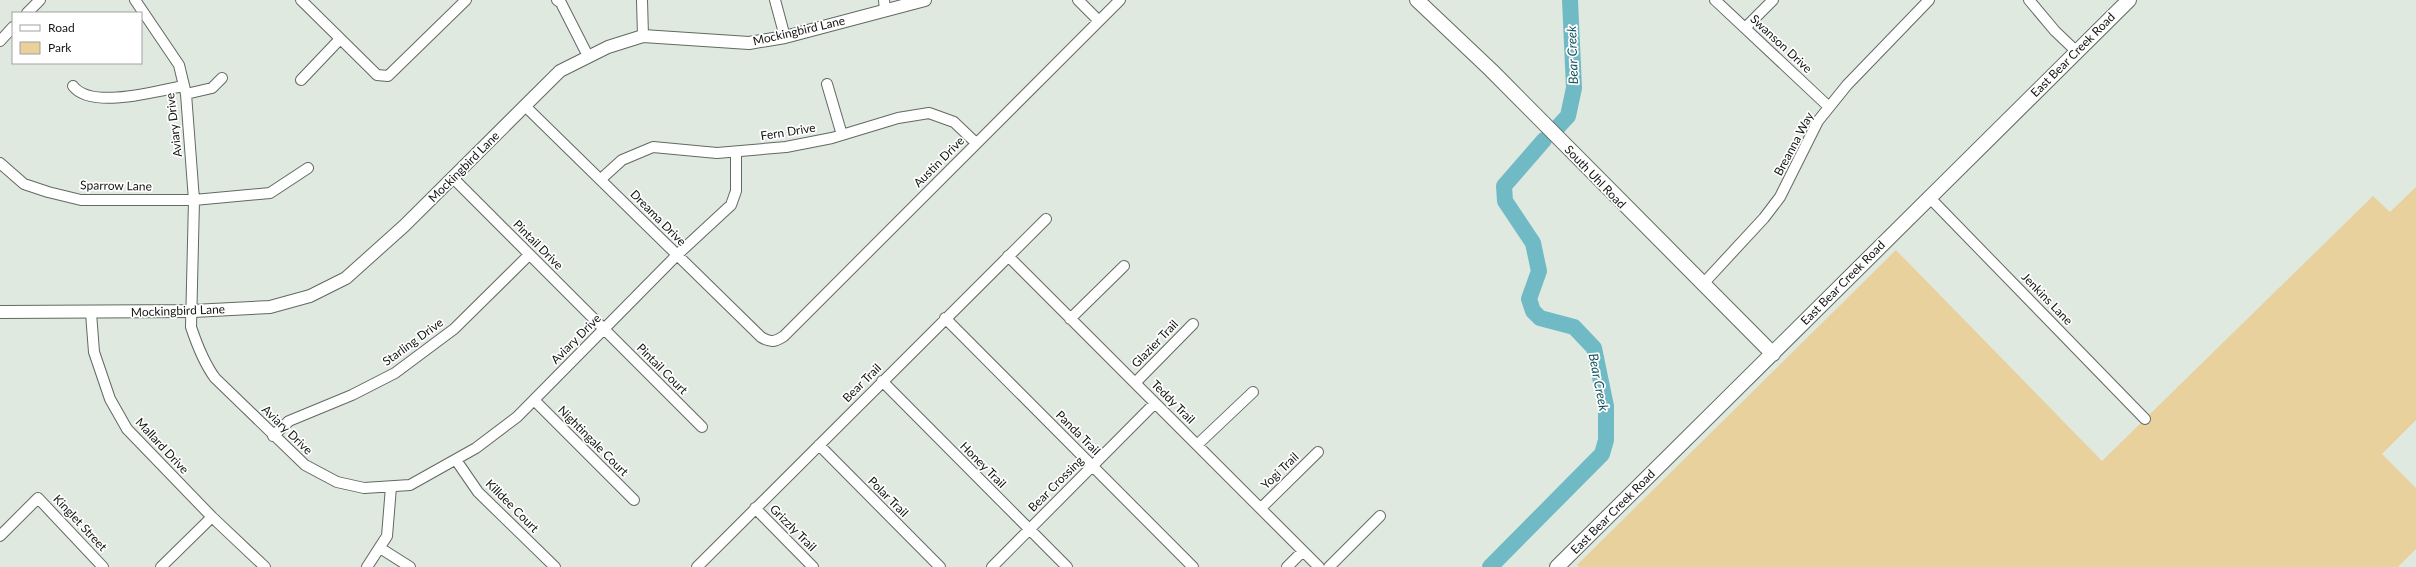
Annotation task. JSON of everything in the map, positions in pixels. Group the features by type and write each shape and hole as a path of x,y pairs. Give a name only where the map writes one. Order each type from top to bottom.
{"main road":[{"name":"South Uhl Road","path":"1417,0 1491,70 1702,285 1773,354"},
{"name":"East Bear Creek Road","path":"1558,567 2129,0"}],"street":[{"path":"28,12 40,0"},
{"name":"Aviary Drive","path":"135,0 179,65 184,90 194,200 193,311 191,327 208,368 273,436 305,465 337,482 364,488 410,485 456,460 517,416 677,255 731,206 736,192 736,152"},
{"path":"301,0 377,74 388,76 466,0"},
{"path":"557,0 561,2 588,56"},
{"path":"642,0 642,36"},
{"path":"775,0 785,37"},
{"name":"Mockingbird Lane","path":"0,312 91,313 193,311 270,307 310,296 346,278 453,178 560,71 588,56 608,47 642,36 749,43 785,37 884,5 925,0"},
{"path":"1078,0 1099,21"},
{"name":"Austin Drive","path":"776,341 784,336 1120,0"},
{"name":"Swanson Drive","path":"1715,0 1829,107"},
{"path":"1745,28 1773,0"},
{"name":"Breanna Way","path":"1702,285 1764,218 1780,197 1818,121 1829,107 1847,85 1929,0"},
{"path":"2029,0 2055,31 2077,52"},
{"path":"0,41 12,28"},
{"path":"300,80 340,39"},
{"path":"73,86 77,91 94,97 130,97 212,88 222,78"},
{"path":"828,84 842,135"},
{"name":"Dreama Drive","path":"525,106 761,337 769,342 776,341"},
{"name":"Fern Drive","path":"601,179 622,160 652,147 717,153 786,147 842,135 898,118 930,113 954,122 976,143"},
{"name":"Sparrow Lane","path":"0,163 24,184 48,192 81,200 194,200 270,193 308,168"},
{"name":"Pintail Drive","path":"453,178 604,329"},
{"name":"Jenkins Lane","path":"1929,197 2145,419"},
{"name":"Bear Trail","path":"697,567 1046,218"},
{"name":"Starling Drive","path":"273,436 289,421 352,395 395,373 454,329 529,255"},
{"name":"Teddy Trail","path":"1008,256 1319,567"},
{"path":"1070,319 1124,266"},
{"name":"Mallard Drive","path":"91,313 94,352 110,399 127,429 212,517 266,567"},
{"name":"Panda Trail","path":"945,318 1193,567"},
{"name":"Glazier Trail","path":"1135,383 1193,324"},
{"name":"Pintail Court","path":"604,329 702,427"},
{"name":"Honey Trail","path":"882,381 1066,567"},
{"path":"1197,445 1253,392"},
{"name":"Nightingale Court","path":"534,400 634,500"},
{"name":"Bear Crossing","path":"992,567 1155,403"},
{"name":"Polar Trail","path":"819,445 940,567"},
{"name":"Yogi Trail","path":"1261,508 1318,452"},
{"name":"Killdee Court","path":"456,460 478,492 554,567"},
{"path":"367,567 388,536 390,487"},
{"name":"Kinglet Street","path":"0,536 38,498 103,567"},
{"name":"Grizzly Trail","path":"755,508 814,567"},
{"path":"1329,567 1380,516"},
{"path":"161,567 212,517"},
{"path":"380,548 410,567"},
{"path":"1287,567 1303,551"}],"green space":[{"path":"2416,187 2416,420 2382,454 2416,488 2416,549 2398,567 1579,567 1577,565 1896,250 2102,461 2373,196 2390,212"}],"waterway":[{"name":"Bear Creek","path":"1556,129 1568,116 1574,88 1570,0"},
{"name":"Bear Creek","path":"1490,567 1602,454 1606,440 1606,406 1594,348 1574,327 1540,318 1533,311 1529,299 1539,271 1533,243 1505,201 1504,186 1544,140"}]}
